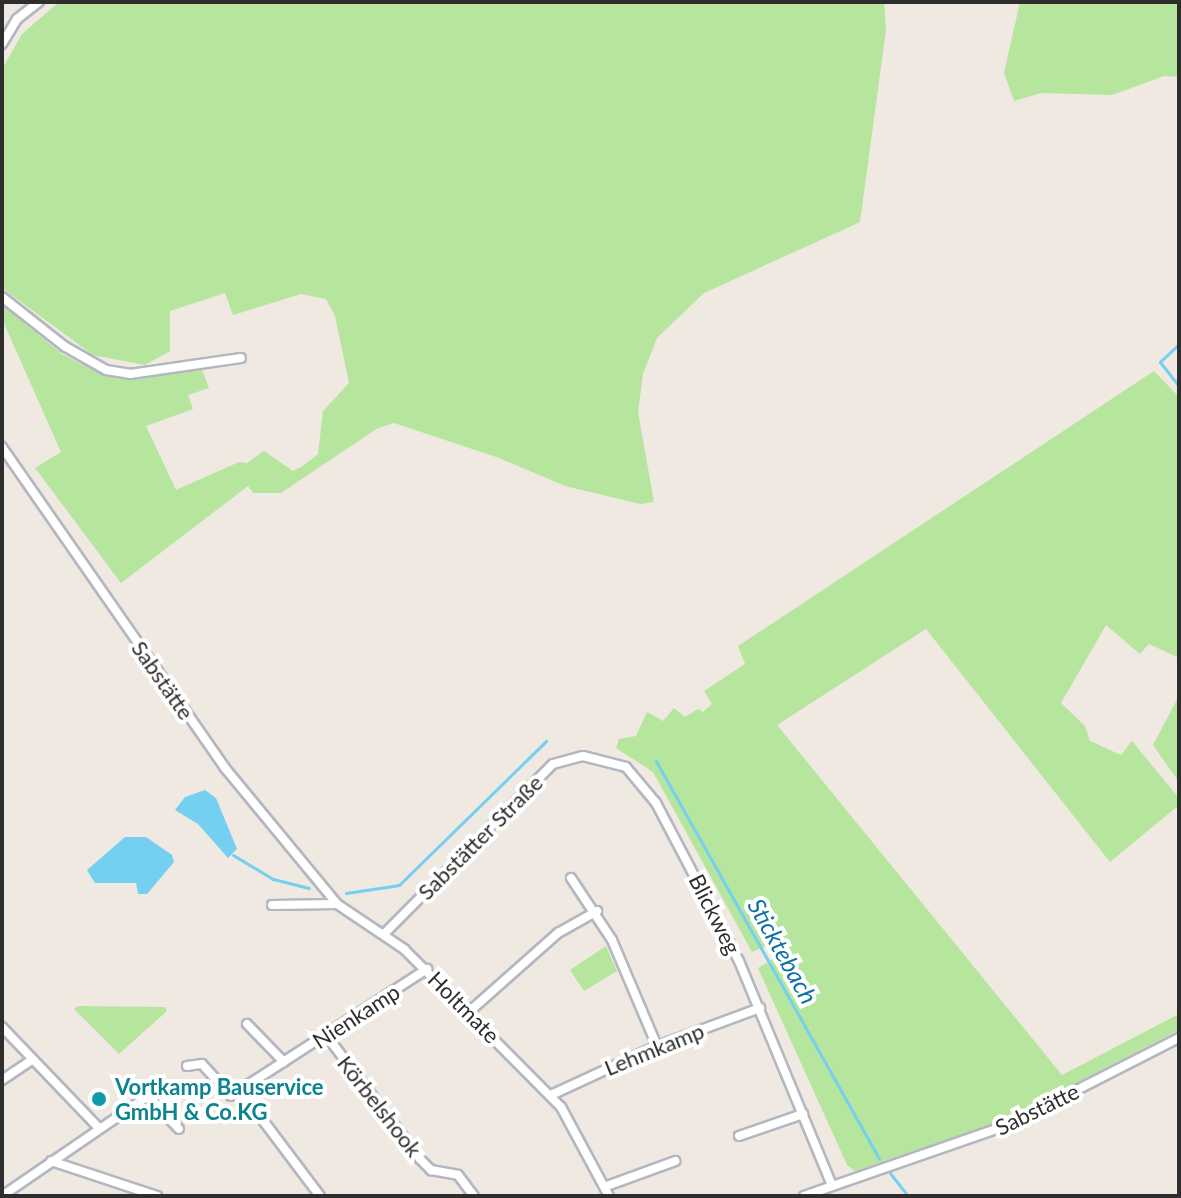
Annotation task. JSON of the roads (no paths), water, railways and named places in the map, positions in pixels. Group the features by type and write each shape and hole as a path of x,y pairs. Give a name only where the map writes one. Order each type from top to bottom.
{"street":[{"path":"2,44 17,19 39,2"},
{"path":"2,297 64,346 106,370 130,374 241,358"},
{"name":"Sabstätte","path":"2,447 225,768 337,904"},
{"name":"Sabstätter Straße","path":"385,933 553,764 583,756"},
{"name":"Blickweg","path":"583,756 612,760 647,788 760,1008 832,1186"},
{"path":"571,878 597,911 657,1046"},
{"path":"272,905 337,904"},
{"name":"Holtmate","path":"337,904 385,933 427,969 551,1095 573,1125 609,1196"},
{"path":"470,1011 558,933 597,911"},
{"name":"Nienkamp","path":"187,1066 202,1064 228,1098 427,969"},
{"name":"Lehmkamp","path":"551,1095 657,1046 760,1008"},
{"path":"247,1024 284,1062"},
{"path":"2,1027 99,1128"},
{"name":"Körbelshook","path":"326,1035 420,1159 431,1170 458,1175 474,1196"},
{"name":"Sabstätte","path":"804,1196 1008,1125 1179,1038"},
{"path":"2,1080 33,1059"},
{"path":"240,1090 320,1196"},
{"path":"2,1196 148,1096 179,1129"},
{"path":"739,1136 803,1114"},
{"path":"51,1161 157,1196"},
{"path":"604,1187 675,1161"}],"water":[{"path":"205,790 216,798 237,849 228,858 198,824 175,810 185,797"},
{"path":"125,837 146,837 172,855 174,862 147,894 138,894 136,883 95,883 87,870"}],"waterway":[{"path":"1179,344 1160,362 1179,386"},
{"name":"Sticktebach","path":"346,893 399,885 546,741"},
{"name":"Sticktebach","path":"656,761 879,1159"},
{"path":"233,855 273,879 309,888"},
{"path":"890,1173 908,1196"}],"place":[{"name":"Vortkamp Bauservice GmbH & Co.KG","path":"99,1099"}]}
